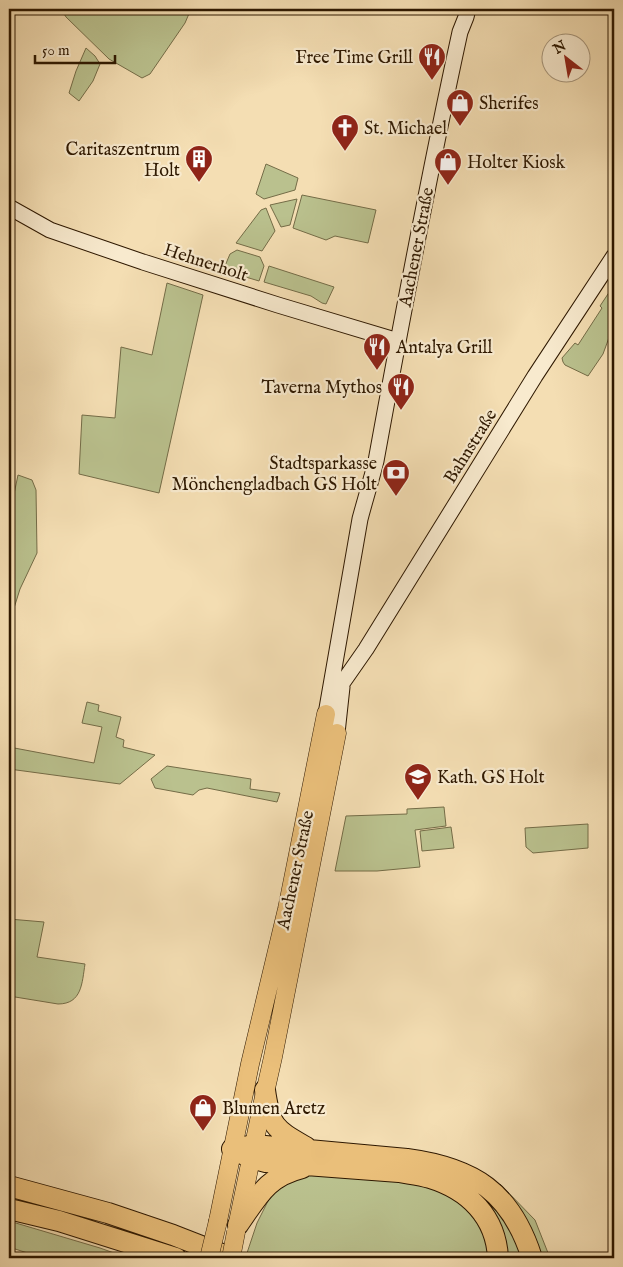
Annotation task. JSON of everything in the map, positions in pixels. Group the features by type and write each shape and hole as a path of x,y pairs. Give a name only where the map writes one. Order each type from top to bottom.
{"highway":[{"path":"265,1090 267,1105 274,1124 315,1159"},
{"path":"232,1149 315,1159 432,1178 470,1199 485,1215 496,1239 498,1258"},
{"path":"237,1228 269,1183 315,1159 407,1159 450,1167 473,1177 485,1185 496,1194 518,1223 532,1258"},
{"path":"9,1186 108,1213 232,1258"},
{"path":"9,1209 59,1221 176,1258"}],"main road":[{"name":"Aachener Straße","path":"209,1258 250,1064 287,909 326,714"},
{"name":"Aachener Straße","path":"232,1258 265,1090 300,928 337,733"}],"street":[{"name":"Aachener Straße","path":"337,733 353,600 371,505 372,480 438,135 460,32 469,11"},
{"name":"Hehnerholt","path":"9,207 50,230 178,274 398,341"},
{"name":"Bahnstraße","path":"326,714 343,682 361,657 535,376 614,256"},
{"name":"Aachener Straße","path":"326,714 360,519 366,494 372,480"},
{"name":"Bahnstraße","path":"337,733 352,679 361,657"}],"green space":[{"path":"61,9 191,9 185,23 150,74 142,78 109,59 66,17"},
{"path":"86,48 95,56 100,64 93,81 79,101 69,93"},
{"path":"266,164 298,178 295,190 264,199 256,194"},
{"path":"302,195 376,210 368,243 335,236 326,240 293,228"},
{"path":"297,199 290,225 281,227 270,205"},
{"path":"266,208 275,231 262,251 236,243 261,210"},
{"path":"237,250 260,257 264,266 259,281 229,272 227,276 221,275 230,254"},
{"path":"269,266 334,287 326,304 311,296 264,282"},
{"path":"167,283 203,295 159,493 79,474 82,415 115,418 121,347 152,355"},
{"path":"614,285 614,324 603,354 588,376 565,365 562,358 575,343 578,345 602,308 600,306"},
{"path":"18,475 32,480 36,490 37,553 20,589 9,624 9,518"},
{"path":"87,702 99,705 98,711 121,717 116,737 124,740 123,747 155,755 120,784 9,769 9,747 94,763 102,727 82,723"},
{"path":"167,766 251,779 250,789 280,793 277,802 207,788 199,790 193,795 155,788 151,779"},
{"path":"444,807 446,826 415,830 420,867 377,871 335,871 346,816 407,814 407,809"},
{"path":"588,824 588,848 533,853 526,847 525,828"},
{"path":"451,827 454,848 422,851 420,831"},
{"path":"9,919 44,922 37,957 85,964 79,991 72,1000 58,1004 9,996"},
{"path":"306,1173 413,1183 438,1190 465,1205 484,1229 490,1258 259,1258 247,1253 257,1223 272,1193 278,1185"},
{"path":"470,1181 501,1209 524,1258 503,1258 501,1241"},
{"path":"500,1184 535,1220 550,1258 539,1258 516,1208"},
{"path":"9,1221 128,1258 43,1258 9,1247"}],"place":[{"name":"Free Time Grill","path":"432,81"},
{"name":"Sherifes","path":"460,127"},
{"name":"St. Michael","path":"345,152"},
{"name":"Caritaszentrum Holt","path":"199,183"},
{"name":"Holter Kiosk","path":"448,186"},
{"name":"Antalya Grill","path":"377,371"},
{"name":"Taverna Mythos","path":"401,411"},
{"name":"Stadtsparkasse Mönchengladbach GS Holt","path":"396,497"},
{"name":"Kath. GS Holt","path":"418,801"},
{"name":"Blumen Aretz","path":"203,1132"}]}
